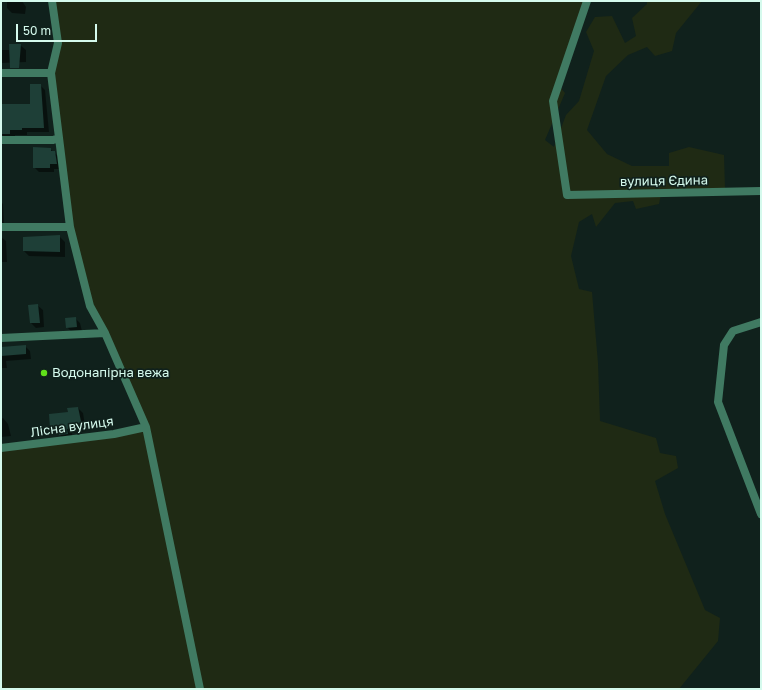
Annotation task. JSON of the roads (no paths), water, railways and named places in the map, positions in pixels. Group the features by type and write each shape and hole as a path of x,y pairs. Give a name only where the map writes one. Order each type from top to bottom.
{"street":[{"path":"52,1 58,43 51,73 70,227 90,306 105,333 146,427 200,689"},
{"name":"вулиця Єдина","path":"587,1 553,101 567,195 761,191"},
{"path":"1,72 51,73"},
{"path":"1,140 53,140 59,138"},
{"path":"1,227 70,227"},
{"path":"761,322 733,331 724,345 718,402 761,514"},
{"path":"1,338 105,333"},
{"name":"Лісна вулиця","path":"1,448 114,434 146,427"}],"place":[{"name":"Водонапірна вежа","path":"44,373"}]}
